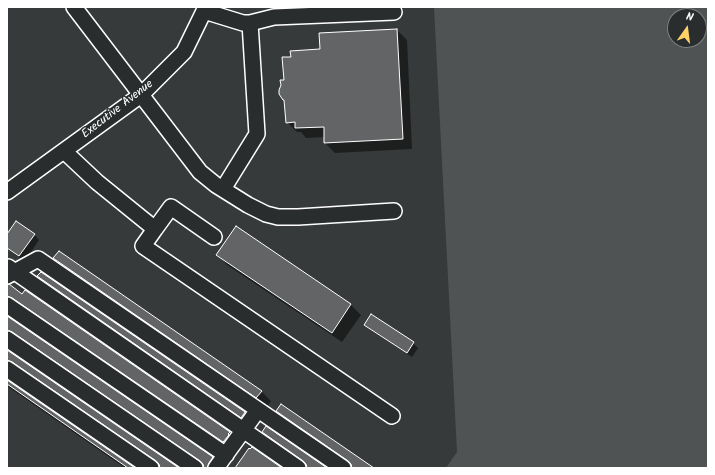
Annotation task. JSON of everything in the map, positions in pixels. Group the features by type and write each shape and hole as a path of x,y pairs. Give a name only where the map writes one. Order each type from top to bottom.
{"street":[{"path":"74,7 200,172 216,185 248,205 266,214 278,217 394,211"},
{"path":"205,9 242,23 250,23 274,17 394,12"},
{"name":"Executive Avenue","path":"7,192 141,95 184,52 205,9"},
{"path":"223,189 257,134 250,23"},
{"path":"64,150 97,182 155,229"},
{"path":"214,237 171,207 144,246 392,416"},
{"path":"10,272 38,259 343,468"},
{"path":"10,272 298,468"},
{"path":"7,305 226,455"},
{"path":"7,339 195,468"},
{"path":"7,369 152,468"},
{"path":"216,468 258,410"}],"shaded area":[{"path":"434,7 708,7 708,468 446,468 457,452"}],"building":[{"path":"397,29 403,139 324,143 324,127 295,128 295,122 286,123 284,100 279,94 281,85 280,80 284,80 282,57 291,57 290,51 320,49 319,33"},
{"path":"16,221 35,234 19,256 7,248 7,234"},
{"path":"236,226 351,304 332,333 216,255"},
{"path":"59,251 262,391 256,398 53,258"},
{"path":"41,272 245,412 241,418 37,276"},
{"path":"9,284 22,294 25,290 230,432 228,434 229,435 223,442 7,296 7,285"},
{"path":"371,314 414,342 407,353 364,325"},
{"path":"7,316 213,457 207,468 204,468 200,461 7,330"},
{"path":"7,350 179,468 160,468 156,461 7,360"},
{"path":"7,380 135,468 128,468 7,384"},
{"path":"281,404 374,468 352,468 348,461 276,411"},
{"path":"266,426 327,468 307,468 303,461 262,432"},
{"path":"252,447 282,468 235,468 249,448 250,449"}]}
